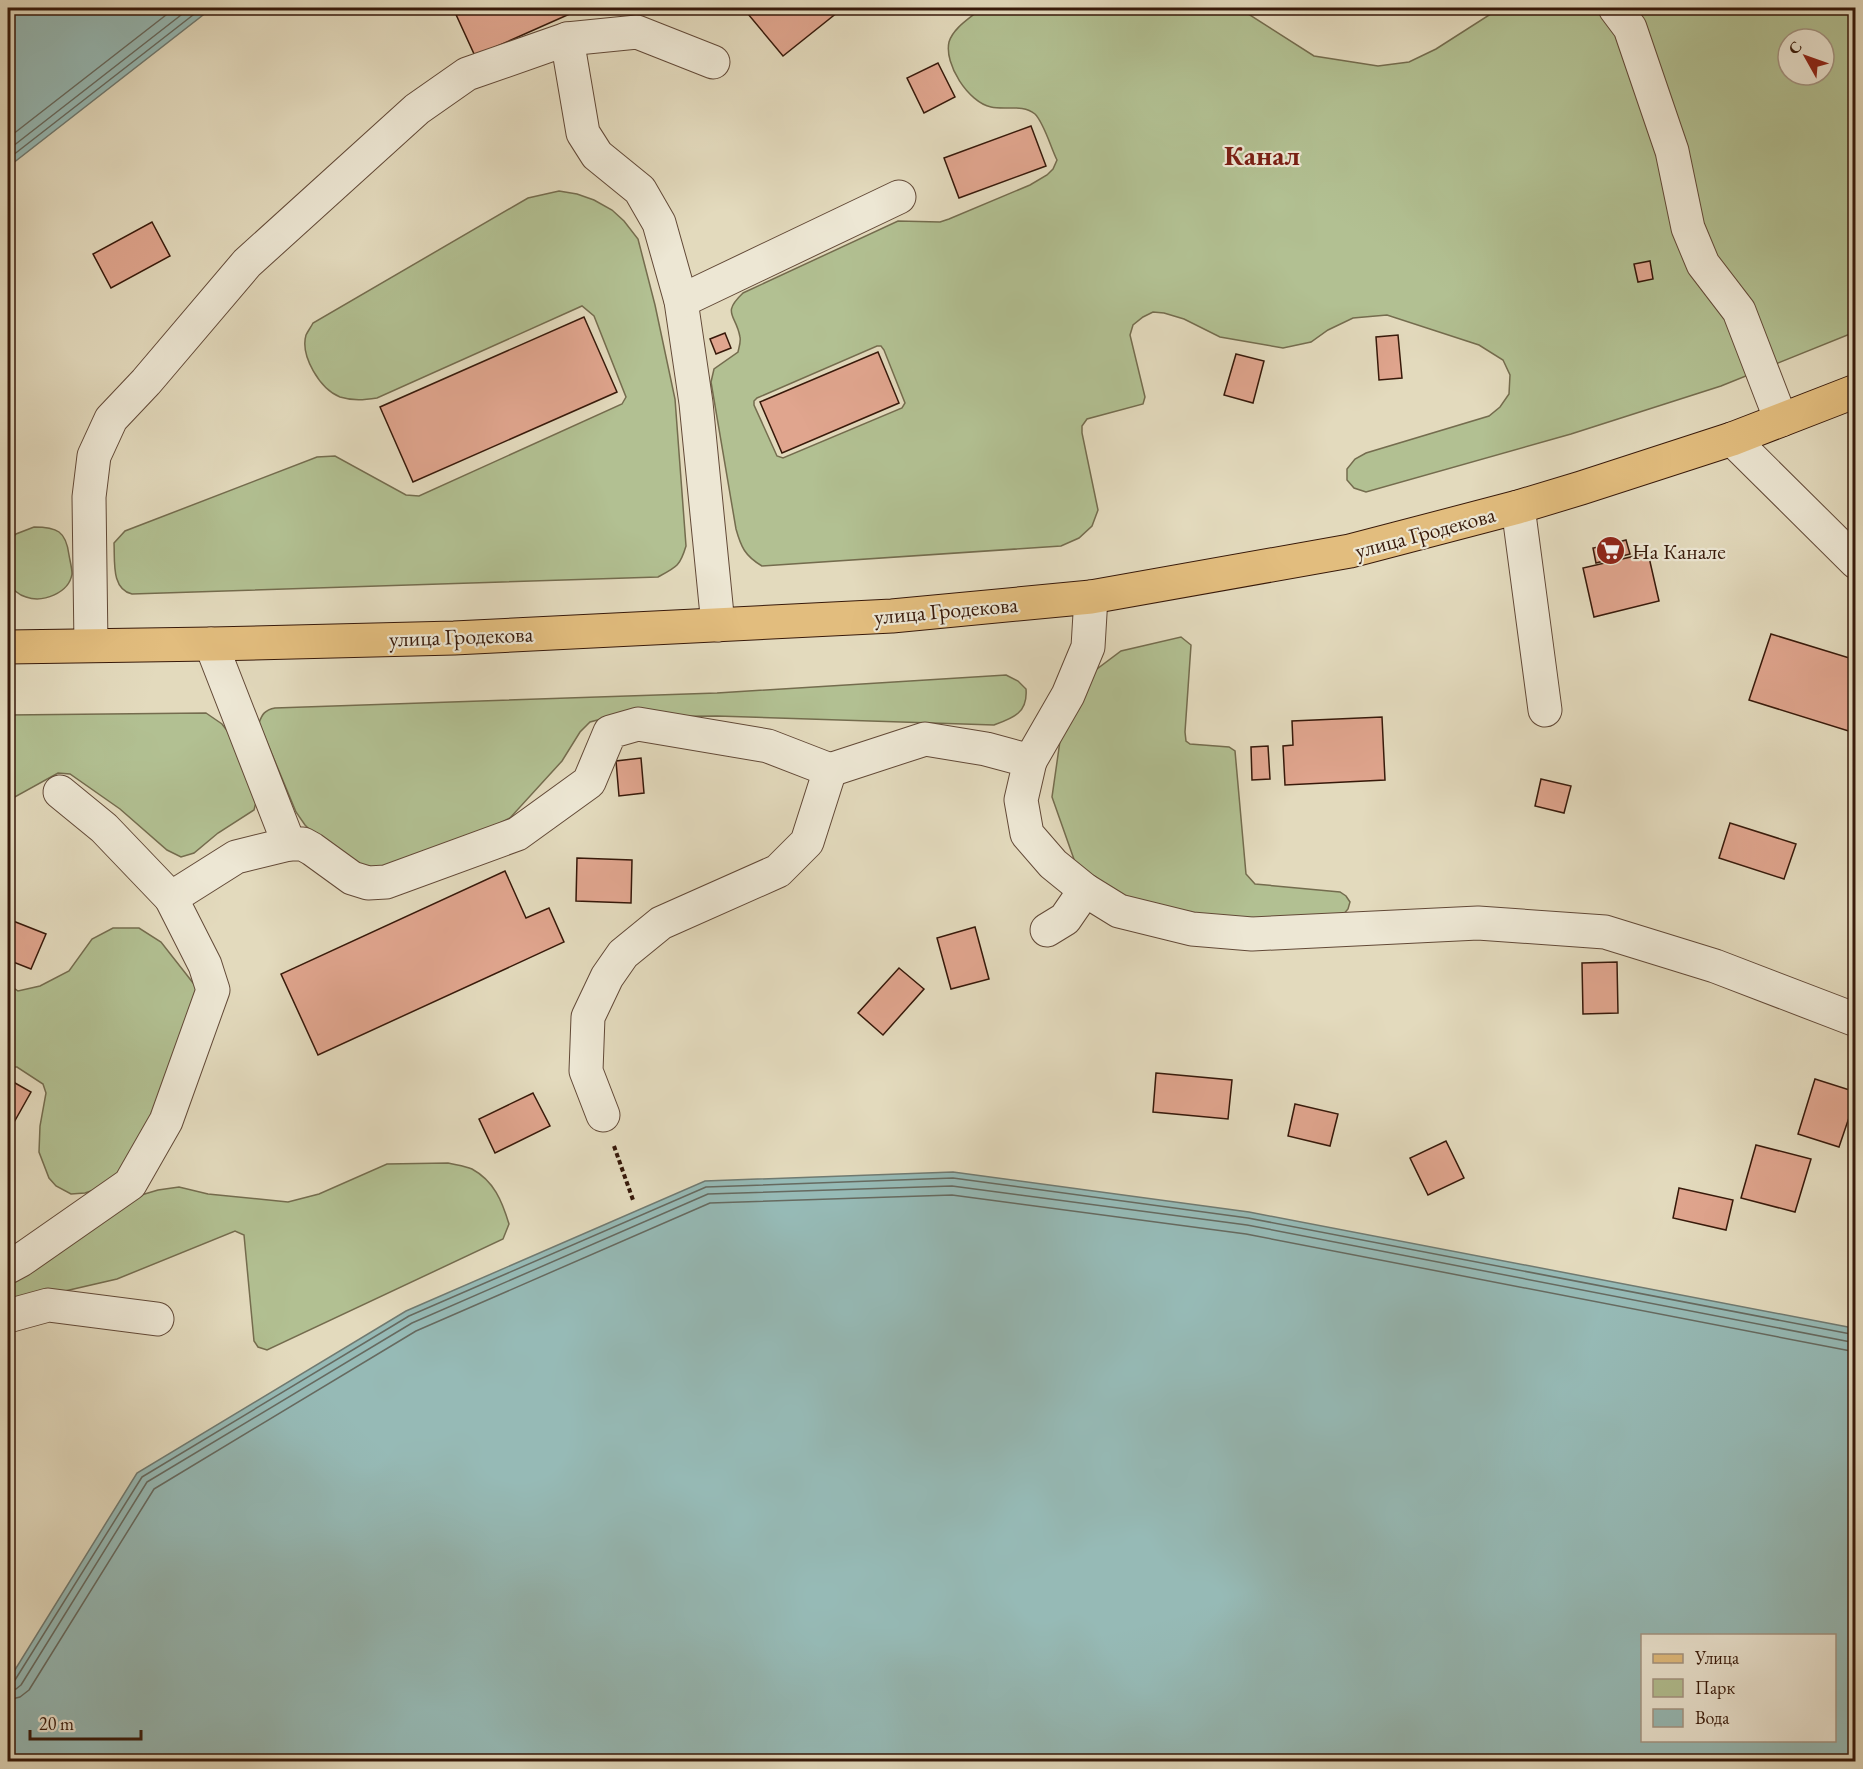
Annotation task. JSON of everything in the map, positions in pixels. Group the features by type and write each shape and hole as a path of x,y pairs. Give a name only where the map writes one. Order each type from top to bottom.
{"main road":[{"name":"улица Гродекова","path":"8,647 454,638 892,616 1090,597 1350,551 1518,507 1732,439 1856,391"}],"lane":[{"path":"1615,8 1630,27 1672,151 1688,228 1703,264 1739,311 1781,420"},
{"path":"91,645 89,497 94,456 111,419 146,382 247,263 417,109 467,74 567,39 637,32 713,62"},
{"path":"567,39 584,133 597,155 640,190 659,223 681,301 696,403 718,625"},
{"path":"681,301 898,197"},
{"path":"1732,439 1856,562"},
{"path":"1518,507 1545,710"},
{"path":"1090,597 1088,647 1068,695 1030,761 1021,800 1027,834 1053,864 1085,890 1119,910 1192,929 1240,933 1264,934 1478,923 1605,932 1715,966 1856,1020"},
{"path":"211,644 289,844"},
{"path":"171,898 236,857 289,844 303,844 352,878 368,883 386,882 517,834 589,782 610,732 638,724 768,746 831,770 925,740 986,749 1030,761"},
{"path":"603,1115 586,1071 588,1017 607,977 623,954 661,923 778,871 807,842 831,770"},
{"path":"8,1267 130,1184 166,1121 213,990 206,965 171,898 104,828 60,792"},
{"path":"1047,930 1065,919 1085,890"},
{"path":"8,1316 48,1305 157,1319"}],"path":[{"path":"603,1115 633,1200"}],"green space":[{"path":"978,8 1239,8 1314,56 1378,66 1409,62 1436,49 1500,8 1855,8 1855,332 1721,386 1571,434 1366,492 1354,488 1347,480 1347,469 1355,459 1366,453 1489,416 1500,407 1509,394 1510,375 1503,360 1479,345 1387,315 1353,318 1328,330 1311,342 1283,348 1220,337 1184,319 1153,312 1133,325 1130,335 1145,397 1143,404 1087,419 1082,426 1098,510 1092,526 1079,538 1061,546 762,566 751,559 744,550 736,529 711,382 714,369 738,352 740,337 731,310 736,300 743,293 898,221 940,222 1030,185 1047,175 1057,160 1035,114 1025,109 996,108 982,104 966,90 960,81 950,61 948,51 951,37 977,12","holes":["881,346 905,403 902,408 783,458 777,456 754,401"]},
{"path":"559,191 594,200 612,210 638,239 675,399 686,546 677,565 658,577 132,594 120,586 115,566 114,543 125,531 317,457 335,456 406,495 419,496 622,404 626,397 594,316 582,306 377,398 349,399 333,393 325,387 313,371 306,352 306,335 313,323 528,198"},
{"path":"34,527 49,528 63,536 68,547 72,572 70,581 61,591 40,599 21,595 8,583 8,542 16,534"},
{"path":"1181,637 1191,645 1186,741 1190,744 1229,747 1235,751 1246,874 1255,884 1340,892 1350,902 1342,916 1252,928 1126,904 1076,865 1052,797 1065,706 1081,681 1121,651"},
{"path":"1006,675 1018,681 1026,689 1025,704 1013,717 994,725 717,716 609,717 590,722 580,732 562,761 510,818 490,828 388,866 374,868 357,864 318,838 305,825 296,812 259,723 264,713 275,708 717,693"},
{"path":"206,713 222,724 232,737 258,794 254,810 218,833 194,853 181,857 167,850 120,809 70,774 58,773 11,799 8,805 8,715"},
{"path":"113,928 139,928 161,942 197,988 156,1118 115,1183 85,1193 71,1194 56,1186 49,1178 39,1152 40,1126 46,1093 43,1084 17,1067 8,1067 8,984 18,991 40,986 69,971 92,939"},
{"path":"448,1163 472,1169 492,1186 509,1224 503,1239 267,1350 258,1347 254,1341 244,1235 235,1231 117,1279 8,1307 8,1282 138,1196 179,1187 208,1194 288,1202 319,1194 387,1164"}],"water":[{"path":"8,8 212,8 8,167"},
{"path":"953,1172 1249,1212 1848,1327 1855,1330 1855,1761 8,1761 8,1681 137,1473 406,1311 705,1181"}],"building":[{"path":"453,8 581,8 581,9 475,56"},
{"path":"743,8 843,8 783,56"},
{"path":"938,63 955,97 924,113 907,78"},
{"path":"1031,126 1046,166 959,198 944,158"},
{"path":"152,222 170,256 111,288 93,254"},
{"path":"1650,261 1653,279 1638,282 1634,264"},
{"path":"584,317 617,392 413,482 380,407"},
{"path":"725,333 731,348 716,354 710,339"},
{"path":"1398,335 1402,378 1379,380 1376,337"},
{"path":"878,352 899,403 782,453 760,402"},
{"path":"1236,354 1264,361 1253,403 1224,395"},
{"name":"На Канале","path":"1614,540 1615,543 1626,540 1630,554 1596,563 1593,548 1604,546 1604,542"},
{"path":"1648,553 1659,601 1594,617 1583,568"},
{"path":"1771,634 1856,660 1855,733 1749,700"},
{"path":"1382,717 1385,780 1285,785 1283,746 1293,745 1292,721"},
{"path":"1268,746 1270,779 1252,780 1251,747"},
{"path":"641,758 644,793 619,796 616,761"},
{"path":"1541,779 1571,786 1564,813 1535,806"},
{"path":"1730,823 1796,844 1784,879 1719,858"},
{"path":"577,858 632,860 631,903 576,901"},
{"path":"505,871 526,918 549,908 564,942 318,1055 281,974"},
{"path":"8,919 46,934 31,969 8,960"},
{"path":"975,927 989,979 951,989 937,938"},
{"path":"1617,962 1618,1013 1583,1014 1582,963"},
{"path":"899,968 924,989 883,1035 858,1013"},
{"path":"1156,1073 1232,1080 1228,1119 1153,1112"},
{"path":"8,1079 31,1092 8,1133"},
{"path":"1815,1079 1856,1092 1839,1147 1798,1134"},
{"path":"533,1093 550,1126 495,1153 479,1119"},
{"path":"1295,1104 1338,1114 1330,1146 1288,1136"},
{"path":"1446,1141 1464,1178 1428,1195 1410,1158"},
{"path":"1756,1145 1811,1159 1795,1212 1741,1198"},
{"path":"1679,1188 1733,1200 1726,1230 1673,1218"}],"place":[{"name":"На Канале","path":"1611,551"}],"district":[{"name":"Канал","path":"1262,155"}]}
